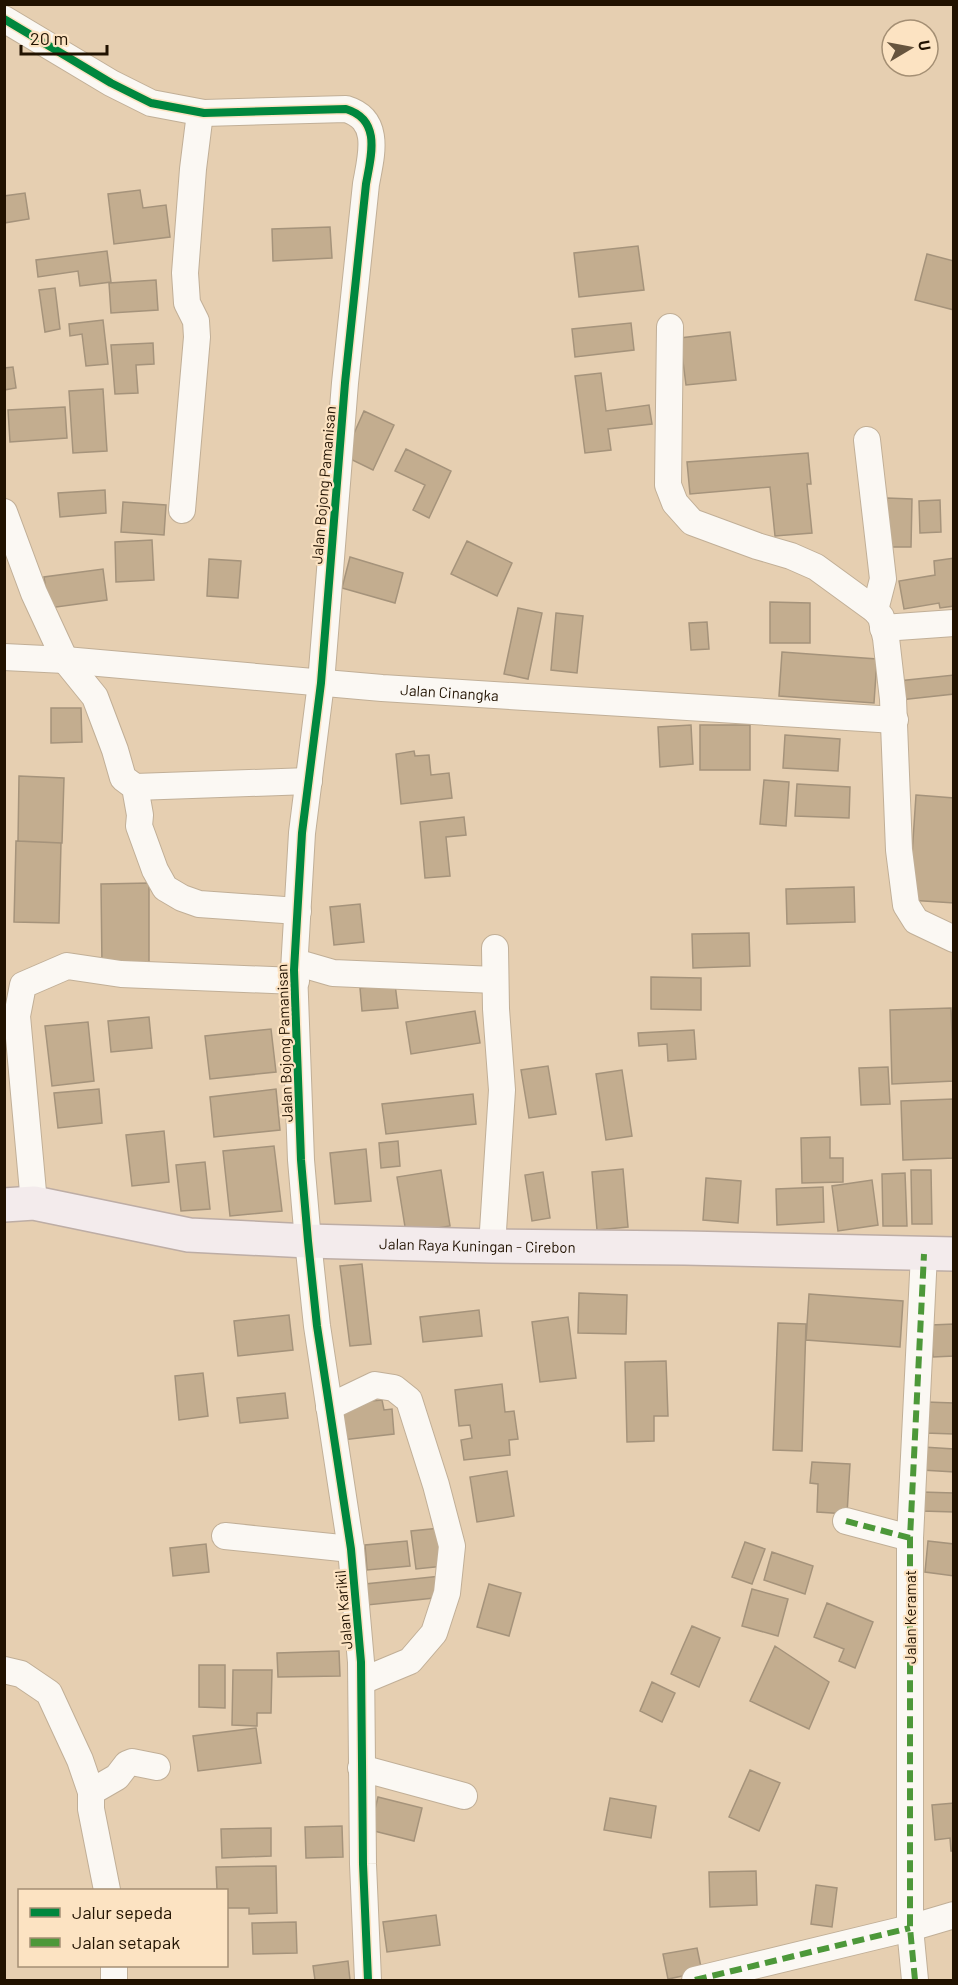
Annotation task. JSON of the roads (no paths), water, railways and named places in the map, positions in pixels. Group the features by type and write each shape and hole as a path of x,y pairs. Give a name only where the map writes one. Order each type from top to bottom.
{"highway":[{"name":"Jalan Raya Kuningan - Cirebon","path":"19,1204 189,1235 492,1246 939,1254"}],"street":[{"name":"Jalan Bojong Pamanisan","path":"4,19 111,83 151,103 200,113 345,109 356,112 366,122 371,133 372,154 366,184 345,383 321,683 302,833 295,971 301,1160 308,1241"},
{"path":"182,510 197,337 196,321 186,296 186,250 200,113"},
{"path":"670,327 668,485 675,503 692,522 791,556 816,567 879,619 954,623"},
{"path":"867,440 883,579 879,619 886,638 894,720 899,850 906,905 916,921 954,939"},
{"path":"4,512 34,593 65,660 95,697 123,778 135,787 309,781"},
{"name":"Jalan Cinangka","path":"4,657 65,660 321,683 894,720"},
{"path":"135,787 141,815 139,826 155,870 165,888 182,898 199,904 298,911"},
{"path":"492,1246 502,1090 495,948"},
{"path":"19,1204 17,1016 23,985 67,966 121,974 295,971 495,980"},
{"name":"Jalan Karikil","path":"308,1241 317,1326 351,1549 362,1681 361,1768 368,1980"},
{"name":"Jalan Keramat","path":"915,1980 910,1928 910,1538 939,1254"},
{"path":"329,1407 375,1385 394,1388 409,1400 436,1485 452,1546 447,1593 434,1633 410,1661 362,1681"},
{"path":"846,1521 910,1538"},
{"path":"225,1536 351,1549"},
{"path":"4,1670 21,1674 49,1693 80,1760 91,1792 91,1809 106,1889"},
{"path":"91,1792 117,1777 127,1764 132,1762 157,1767"},
{"path":"361,1768 464,1796"},
{"path":"695,1980 910,1928 954,1915"}]}
